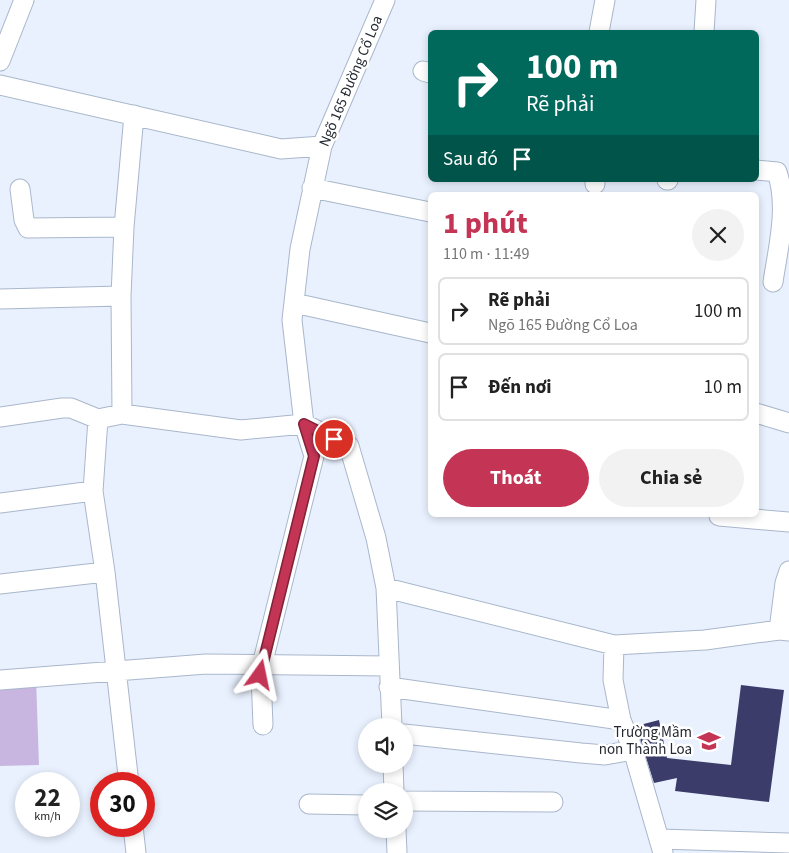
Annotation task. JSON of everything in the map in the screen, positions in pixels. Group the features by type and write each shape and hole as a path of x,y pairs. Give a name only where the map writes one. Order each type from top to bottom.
{"street":[{"path":"0,61 24,0"},
{"name":"Ngõ 165 Đường Cổ Loa","path":"262,724 260,675 314,456 304,424 292,320 300,248 322,146 385,0"},
{"path":"599,30 604,0"},
{"path":"704,30 706,0"},
{"path":"0,86 281,148 322,146"},
{"path":"122,414 121,296 124,227 134,115"},
{"path":"759,170 777,172 780,180 783,209 773,282"},
{"path":"312,188 428,212"},
{"path":"20,189 24,220 28,228 124,227"},
{"path":"0,299 121,296"},
{"path":"294,303 428,333"},
{"path":"0,417 71,408 98,419 122,414 241,430 304,424 349,446 376,538 386,588 392,718"},
{"path":"759,414 789,423"},
{"path":"98,419 93,491 105,572 128,772"},
{"path":"0,503 93,491"},
{"path":"731,517 789,522"},
{"path":"0,584 105,572"},
{"path":"386,588 614,645 705,640 784,630 785,583 789,572"},
{"path":"614,645 614,680 621,720 633,750 661,846 789,843"},
{"path":"0,680 206,664 388,666"},
{"path":"390,686 621,720"},
{"path":"413,735 589,754 605,755 633,750"},
{"path":"413,801 553,802"},
{"path":"309,804 358,805"},
{"path":"134,837 136,853"},
{"path":"396,838 397,853"}],"shaded area":[{"path":"36,678 39,765 0,766 0,680"}],"building":[{"path":"741,685 784,690 769,802 675,791 677,778 654,783 636,726 659,720 667,758 731,765"}],"place":[{"name":"Trường Mầm non Thành Loa","path":"709,741"}],"route":[{"path":"260,675 314,456 304,424 334,439"}]}
